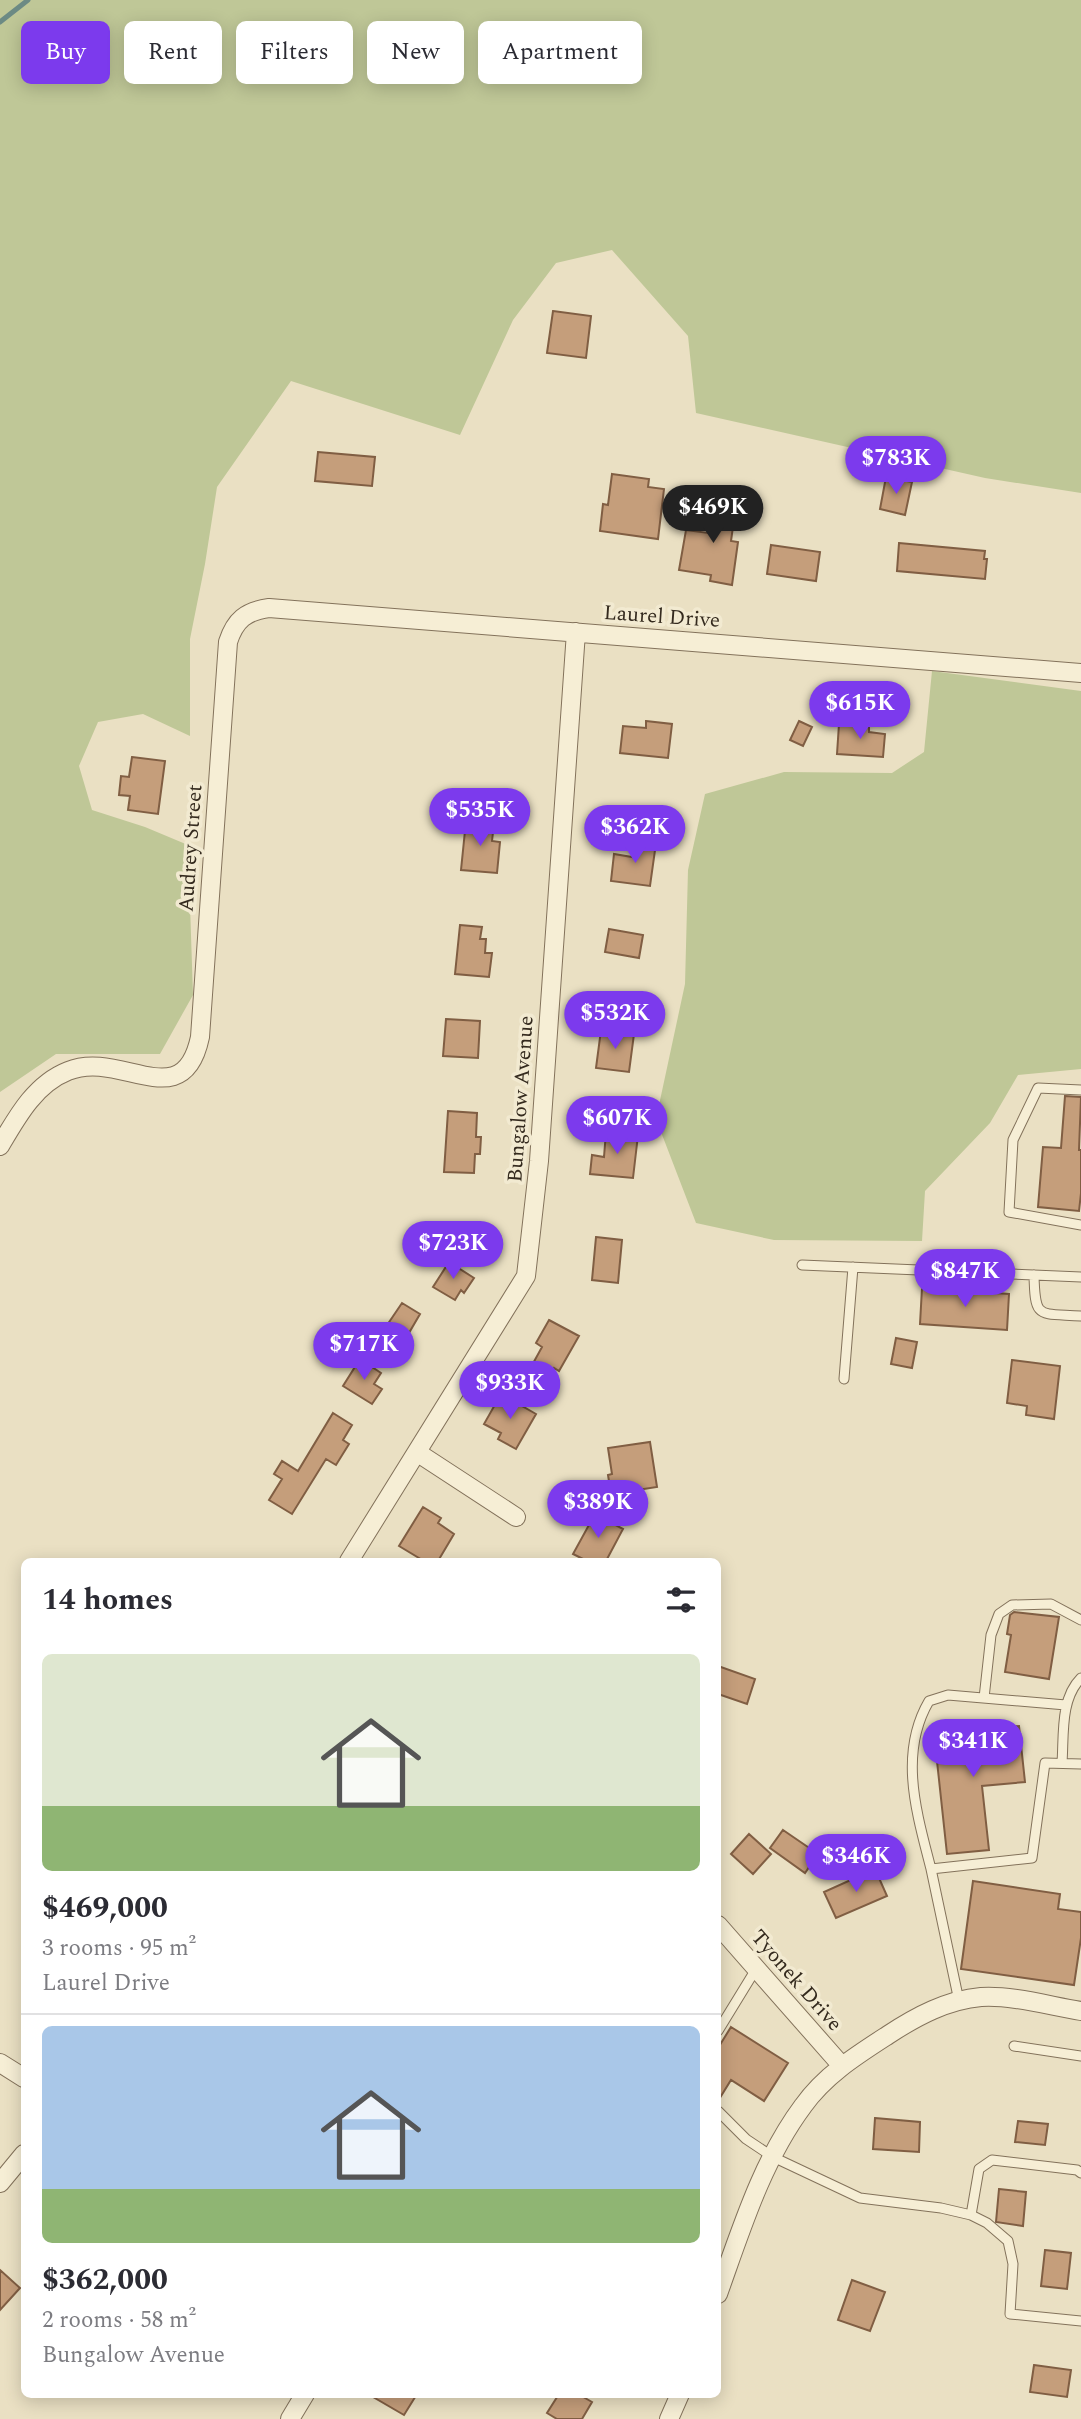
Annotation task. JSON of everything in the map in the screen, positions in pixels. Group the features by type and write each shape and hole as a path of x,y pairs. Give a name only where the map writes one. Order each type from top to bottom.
{"street":[{"name":"Laurel Drive","path":"241,617 253,610 269,608 1081,673"},
{"name":"Audrey Street","path":"0,1146 21,1111 37,1092 68,1071 92,1066 163,1078 175,1077 193,1062 200,1037 228,642 232,629 241,617"},
{"name":"Bungalow Avenue","path":"351,1558 526,1276 539,1161 576,632"},
{"path":"418,1453 516,1517"},
{"name":"Tyonek Drive","path":"721,1928 842,2066"},
{"path":"721,2286 747,2214 773,2157 803,2105 842,2066 925,2012 959,2001 998,1997 1081,2011"},
{"path":"0,2063 21,2076"},
{"path":"0,2183 21,2158"},
{"path":"290,2419 303,2398"},
{"path":"669,2419 678,2398"}],"lane":[{"path":"1081,1090 1038,1088 1013,1140 1009,1212 1081,1225"},
{"path":"802,1265 1081,1277"},
{"path":"844,1379 853,1267"},
{"path":"1034,1275 1035,1304 1039,1310 1048,1314 1081,1316"},
{"path":"984,1698 991,1635 999,1615 1012,1605 1051,1604 1081,1619"},
{"path":"1062,1763 1066,1705 1069,1694 1081,1678"},
{"path":"959,2001 914,1792 911,1767 922,1713 929,1701 948,1695 1066,1705"},
{"path":"931,1869 1032,1858 1045,1763 1081,1764"},
{"path":"721,2026 756,1969"},
{"path":"1014,2046 1081,2056"},
{"path":"721,2113 746,2139 773,2157 860,2198 941,2208 971,2215 987,2223 1007,2241 1013,2264 1010,2314 1081,2320"},
{"path":"971,2215 979,2169 992,2160 1077,2170 1081,2173"}],"green space":[{"path":"0,0 1081,0 1081,493 985,478 696,413 688,336 612,250 556,263 513,320 460,435 291,381 217,487 190,639 190,736 143,714 98,722 79,766 92,810 145,827 188,845 193,995 160,1054 56,1054 0,1092"},
{"path":"932,671 1081,691 1081,1069 1018,1075 990,1123 925,1191 922,1241 774,1240 696,1223 656,1119 685,984 688,870 705,794 784,772 892,773 924,752"}],"building":[{"path":"553,311 591,316 586,358 547,353"},
{"path":"318,452 375,457 372,486 315,481"},
{"path":"612,474 649,479 648,487 664,489 658,539 600,531 603,504 608,505"},
{"path":"886,477 912,482 905,515 880,509"},
{"path":"714,495 737,498 731,541 738,542 732,585 710,581 711,575 679,570 686,530 708,533"},
{"path":"899,543 985,551 985,579 897,571"},
{"path":"771,545 820,552 816,581 767,574"},
{"path":"646,721 672,724 668,758 620,753 623,726 646,728"},
{"path":"799,721 812,727 803,746 790,740"},
{"path":"839,724 869,726 869,732 885,734 883,757 837,754"},
{"path":"132,757 165,761 158,814 128,810 130,796 119,795 121,776 129,777"},
{"path":"466,821 494,824 492,841 500,842 497,873 461,870"},
{"path":"634,840 656,843 650,886 611,881 614,854 632,857"},
{"path":"460,925 482,927 480,939 486,939 485,953 492,953 489,977 455,974"},
{"path":"609,929 643,935 639,958 605,952"},
{"path":"446,1019 480,1021 478,1058 443,1056"},
{"path":"601,1030 634,1034 629,1072 596,1068"},
{"path":"1065,1096 1081,1097 1079,1211 1038,1207 1043,1147 1061,1148"},
{"path":"448,1111 477,1113 476,1137 481,1137 480,1154 475,1154 474,1173 444,1172"},
{"path":"606,1132 638,1135 633,1178 590,1174 592,1155 604,1157"},
{"path":"596,1237 622,1240 618,1283 592,1280"},
{"path":"449,1262 474,1278 464,1293 461,1290 455,1300 433,1287"},
{"path":"922,1288 1009,1294 1007,1330 920,1324"},
{"path":"402,1303 420,1314 399,1350 379,1337"},
{"path":"549,1320 579,1336 559,1371 554,1368 549,1377 531,1367 542,1347 536,1343"},
{"path":"896,1338 917,1342 912,1368 891,1364"},
{"path":"360,1359 381,1373 374,1384 382,1389 372,1404 343,1386"},
{"path":"1012,1360 1060,1366 1054,1419 1026,1415 1027,1406 1007,1403"},
{"path":"501,1394 536,1414 516,1449 498,1439 501,1433 484,1424"},
{"path":"333,1413 352,1425 343,1440 349,1444 336,1465 326,1459 292,1514 269,1500 282,1479 274,1474 282,1461 298,1471"},
{"path":"650,1442 657,1487 611,1494 608,1475 612,1474 608,1448"},
{"path":"423,1507 441,1518 438,1523 454,1534 440,1558 419,1558 399,1546"},
{"path":"595,1514 623,1529 608,1558 581,1558 573,1554"},
{"path":"1014,1612 1059,1617 1049,1679 1005,1672 1011,1635 1007,1634 1010,1615"},
{"path":"721,1667 755,1679 747,1704 721,1695"},
{"path":"957,1721 958,1733 1019,1726 1025,1782 982,1786 989,1850 947,1854 933,1724"},
{"path":"783,1830 818,1854 805,1873 770,1848"},
{"path":"749,1834 771,1854 753,1874 731,1854"},
{"path":"875,1869 887,1896 836,1918 824,1892"},
{"path":"973,1881 1060,1894 1058,1909 1081,1912 1081,1938 1074,1985 961,1969"},
{"path":"731,2027 788,2063 764,2101 731,2080 721,2096 721,2043"},
{"path":"875,2118 920,2122 919,2152 873,2149"},
{"path":"1018,2121 1048,2124 1045,2145 1015,2142"},
{"path":"999,2189 1026,2192 1023,2226 996,2222"},
{"path":"1045,2250 1071,2253 1067,2289 1041,2286"},
{"path":"0,2270 20,2288 0,2310"},
{"path":"852,2280 885,2292 870,2331 838,2320"},
{"path":"1034,2365 1071,2370 1067,2397 1030,2392"},
{"path":"375,2398 415,2398 404,2415"},
{"path":"556,2398 585,2398 592,2402 582,2419 557,2419 547,2413"}],"waterway":[{"path":"0,22 28,0"}]}
